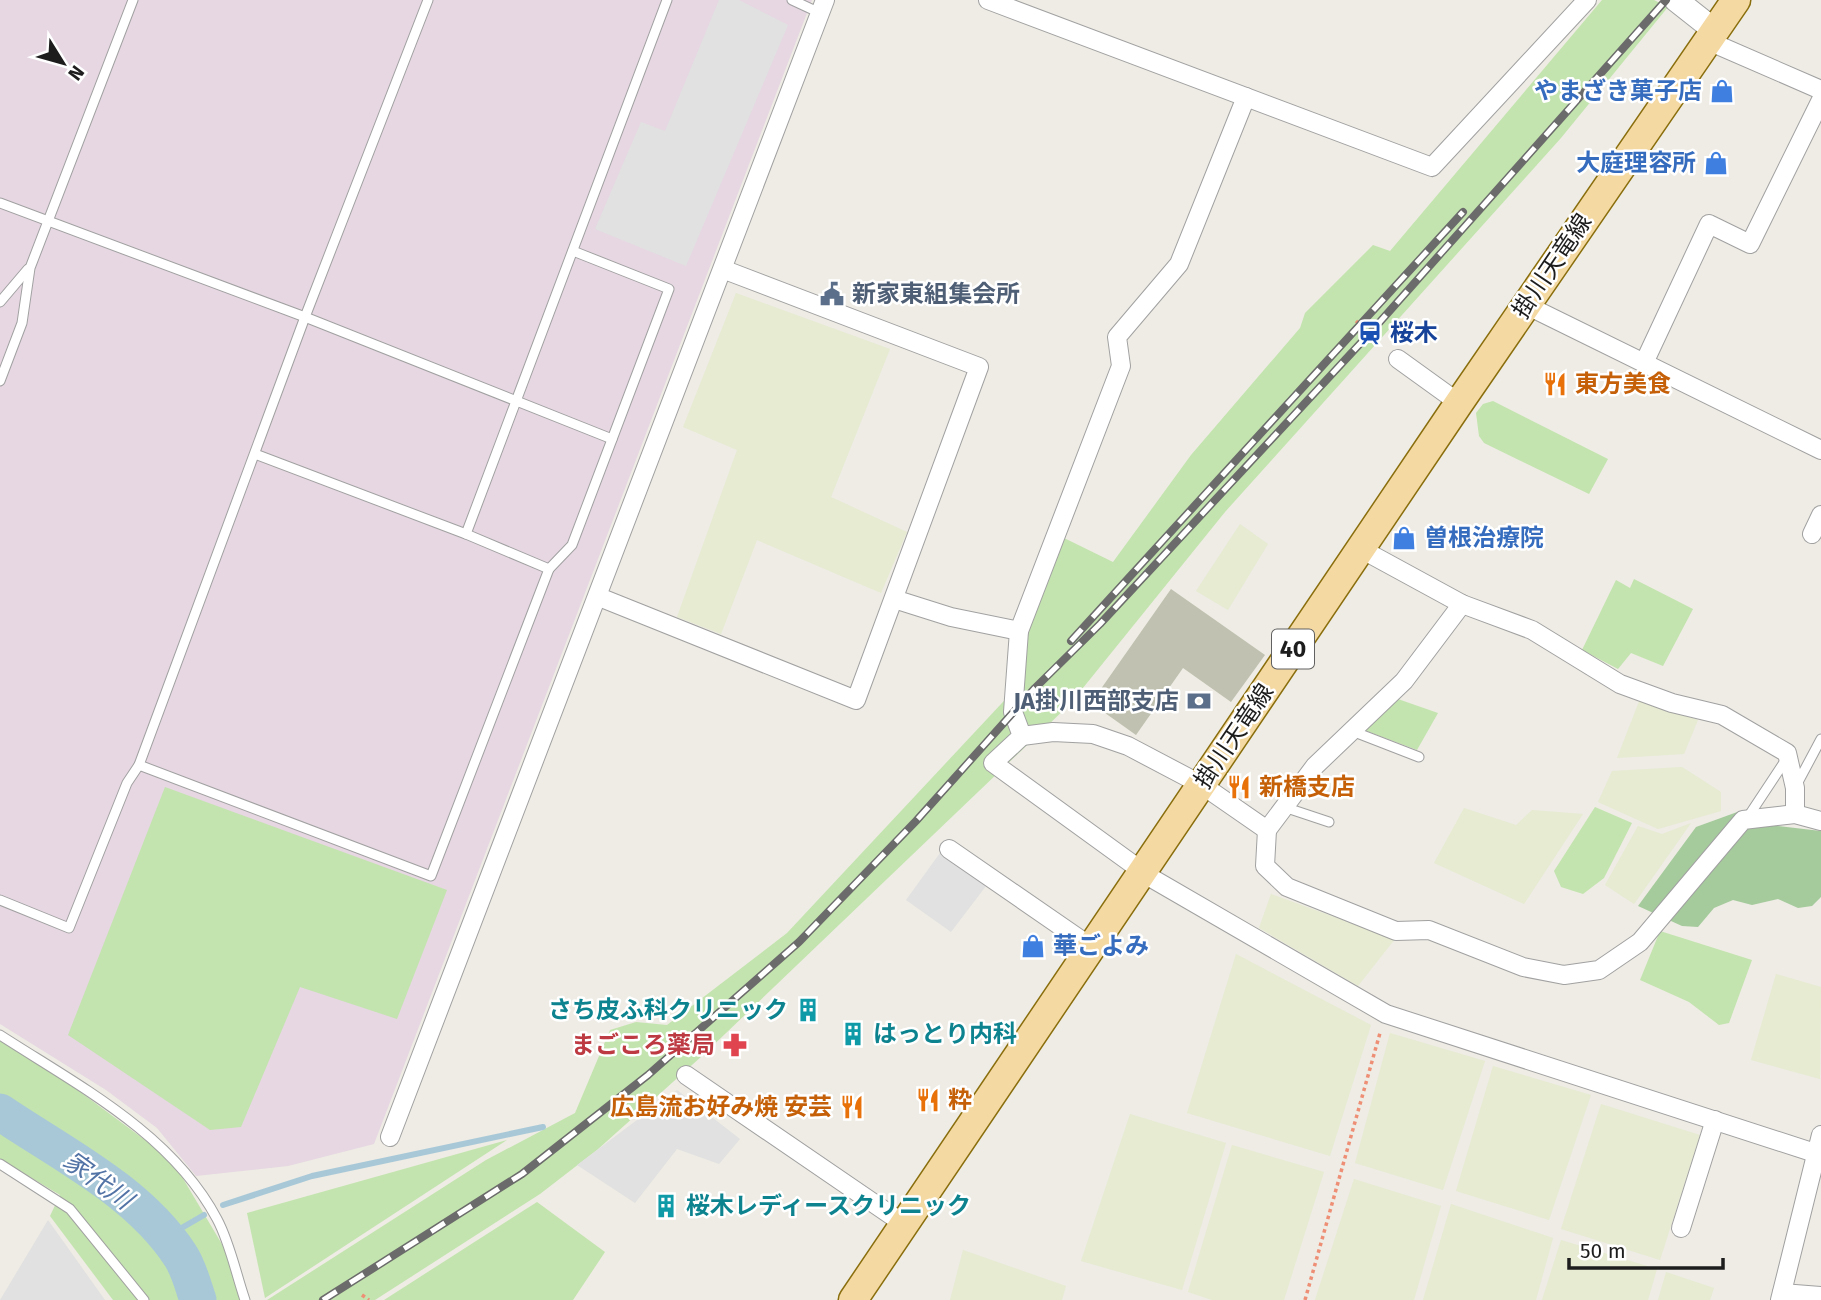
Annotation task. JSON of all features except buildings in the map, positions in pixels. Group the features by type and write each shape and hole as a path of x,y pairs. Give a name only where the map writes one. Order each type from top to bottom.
{"main road":[{"name":"掛川天竜線","path":"853,1300 1459,402 1735,0"}],"street":[{"path":"988,0 1432,167 1587,0"},
{"path":"1676,0 1710,35 1821,90"},
{"path":"390,1137 823,6"},
{"path":"1022,736 1013,712 1019,631 1121,366 1117,337 1179,264 1246,97"},
{"path":"1644,363 1709,224 1750,244 1821,100"},
{"path":"598,597 856,699 979,367 724,270"},
{"path":"1526,304 1821,450"},
{"path":"1398,359 1459,402"},
{"path":"1812,534 1821,515"},
{"path":"1361,549 1462,604 1532,630 1620,684 1672,703 1722,715 1787,753 1796,788 1795,814"},
{"path":"894,599 951,617 1019,631"},
{"path":"1462,604 1404,681 1315,766 1267,830 1265,866 1287,887 1396,931 1429,930 1523,967 1564,975 1600,970 1640,942 1746,820 1795,814 1821,821"},
{"path":"1267,830 1202,785 1128,746 1093,734 1053,732 1022,736 993,763 1143,871 1386,1014 1819,1155"},
{"path":"949,849 1091,947"},
{"path":"685,1075 904,1224"},
{"path":"1681,1228 1715,1121"},
{"path":"1821,1135 1819,1155 1781,1297 1821,1296"}],"lane":[{"path":"0,381 22,323 30,268 133,0"},
{"path":"0,900 69,928 127,783 139,765 305,317 428,0"},
{"path":"466,534 667,0"},
{"path":"792,0 823,6"},
{"path":"0,203 305,317 612,439"},
{"path":"139,765 432,876 548,569 572,545 669,289 573,251"},
{"path":"0,302 30,268"},
{"path":"255,454 466,534 548,569"},
{"path":"1351,731 1419,757"},
{"path":"1796,788 1821,739"},
{"path":"1746,820 1787,757"},
{"path":"1284,807 1328,822"},
{"path":"0,1035 120,1112 186,1172 218,1220 245,1300"},
{"path":"0,1164 70,1209 144,1300"}],"path":[{"path":"1356,321 1377,339"},
{"path":"1305,1300 1386,1014"},
{"path":"362,1295 369,1300"}],"shaded area":[{"path":"0,0 812,0 374,1144 288,1166 196,1176 157,1128 106,1090 0,1024"},
{"path":"719,0 739,0 788,25 686,266 595,229 641,122 665,131"},
{"path":"736,293 890,349 831,497 907,532 881,593 757,540 721,634 677,617 737,450 683,427"},
{"path":"1240,524 1268,544 1228,610 1196,591"},
{"path":"1171,589 1265,655 1231,702 1183,668 1136,735 1091,703"},
{"path":"1640,699 1698,720 1684,754 1617,758"},
{"path":"1682,767 1721,792 1721,811 1658,829 1598,802 1612,771"},
{"path":"1464,808 1516,825 1532,810 1583,814 1524,904 1434,863"},
{"path":"1691,823 1634,904 1605,885 1638,826 1662,834"},
{"path":"940,853 986,886 951,932 906,900"},
{"path":"1271,894 1395,939 1358,986 1259,928"},
{"path":"1236,954 1371,1025 1330,1156 1187,1113"},
{"path":"1776,974 1821,987 1820,1079 1751,1060"},
{"path":"1390,1033 1485,1061 1443,1190 1355,1163"},
{"path":"1493,1066 1591,1095 1549,1220 1456,1191"},
{"path":"677,1090 740,1139 719,1164 677,1149 635,1203 577,1165"},
{"path":"1601,1104 1700,1135 1660,1260 1561,1229"},
{"path":"1130,1114 1226,1143 1182,1290 1081,1261"},
{"path":"1232,1145 1324,1172 1284,1300 1212,1300 1188,1292"},
{"path":"1354,1179 1441,1206 1414,1300 1315,1300"},
{"path":"1451,1204 1553,1238 1536,1300 1423,1300"},
{"path":"48,1220 105,1300 0,1300"},
{"path":"1561,1240 1657,1269 1648,1300 1542,1300"},
{"path":"963,1250 1066,1286 1062,1300 950,1300"},
{"path":"1666,1272 1714,1288 1710,1300 1658,1300"}],"green space":[{"path":"1602,0 1654,0 1668,7 1561,138 1225,512 1070,704 702,1056 597,1150 540,1194 375,1300 267,1300 486,1160 575,1113 610,1030 636,1022 667,1025 787,933 1016,688 1019,631 1062,537 1113,562 1191,455 1300,328 1305,313 1373,245 1390,251"},
{"path":"1493,401 1608,459 1589,494 1484,443 1479,436 1476,413 1483,404"},
{"path":"1634,579 1693,609 1663,666 1631,653 1618,669 1582,650 1616,580 1630,588"},
{"path":"1395,698 1438,713 1417,750 1364,730"},
{"path":"165,787 447,890 397,1019 300,987 241,1127 210,1130 68,1035"},
{"path":"1595,807 1632,823 1604,878 1583,894 1561,887 1554,871"},
{"path":"1740,811 1760,824 1821,831 1821,897 1812,906 1798,908 1778,899 1752,905 1733,900 1714,908 1698,927 1682,926 1638,906 1696,827"},
{"path":"1660,931 1752,960 1729,1023 1719,1025 1689,1002 1640,980"},
{"path":"0,1038 29,1054 172,1160 226,1251 242,1300 113,1300 50,1216 60,1195 0,1159"},
{"path":"507,1140 265,1298 247,1213"},
{"path":"537,1202 605,1252 573,1300 384,1300"}],"waterway":[{"name":"家代川","path":"0,1112 98,1175 143,1212 163,1232 180,1255 198,1300"},
{"path":"223,1205 312,1176 543,1127"},
{"path":"166,1237 204,1215"}],"railway":[{"path":"323,1300 522,1174 648,1075 799,942 916,821 1035,688 1100,624 1370,333 1666,0"},
{"path":"1071,641 1463,212"}],"place":[{"name":"やまざき菓子店","path":"1722,91"},
{"name":"大庭理容所","path":"1716,163"},
{"name":"新家東組集会所","path":"832,294"},
{"name":"桜木","path":"1370,333"},
{"name":"東方美食","path":"1555,384"},
{"name":"曽根治療院","path":"1404,538"},
{"name":"JA掛川西部支店","path":"1199,701"},
{"name":"新橋支店","path":"1239,787"},
{"name":"華ごよみ","path":"1033,946"},
{"name":"さち皮ふ科クリニック","path":"808,1010"},
{"name":"はっとり内科","path":"853,1034"},
{"name":"まごころ薬局","path":"735,1045"},
{"name":"粋","path":"928,1100"},
{"name":"広島流お好み焼 安芸","path":"852,1107"},
{"name":"桜木レディースクリニック","path":"666,1206"}]}
